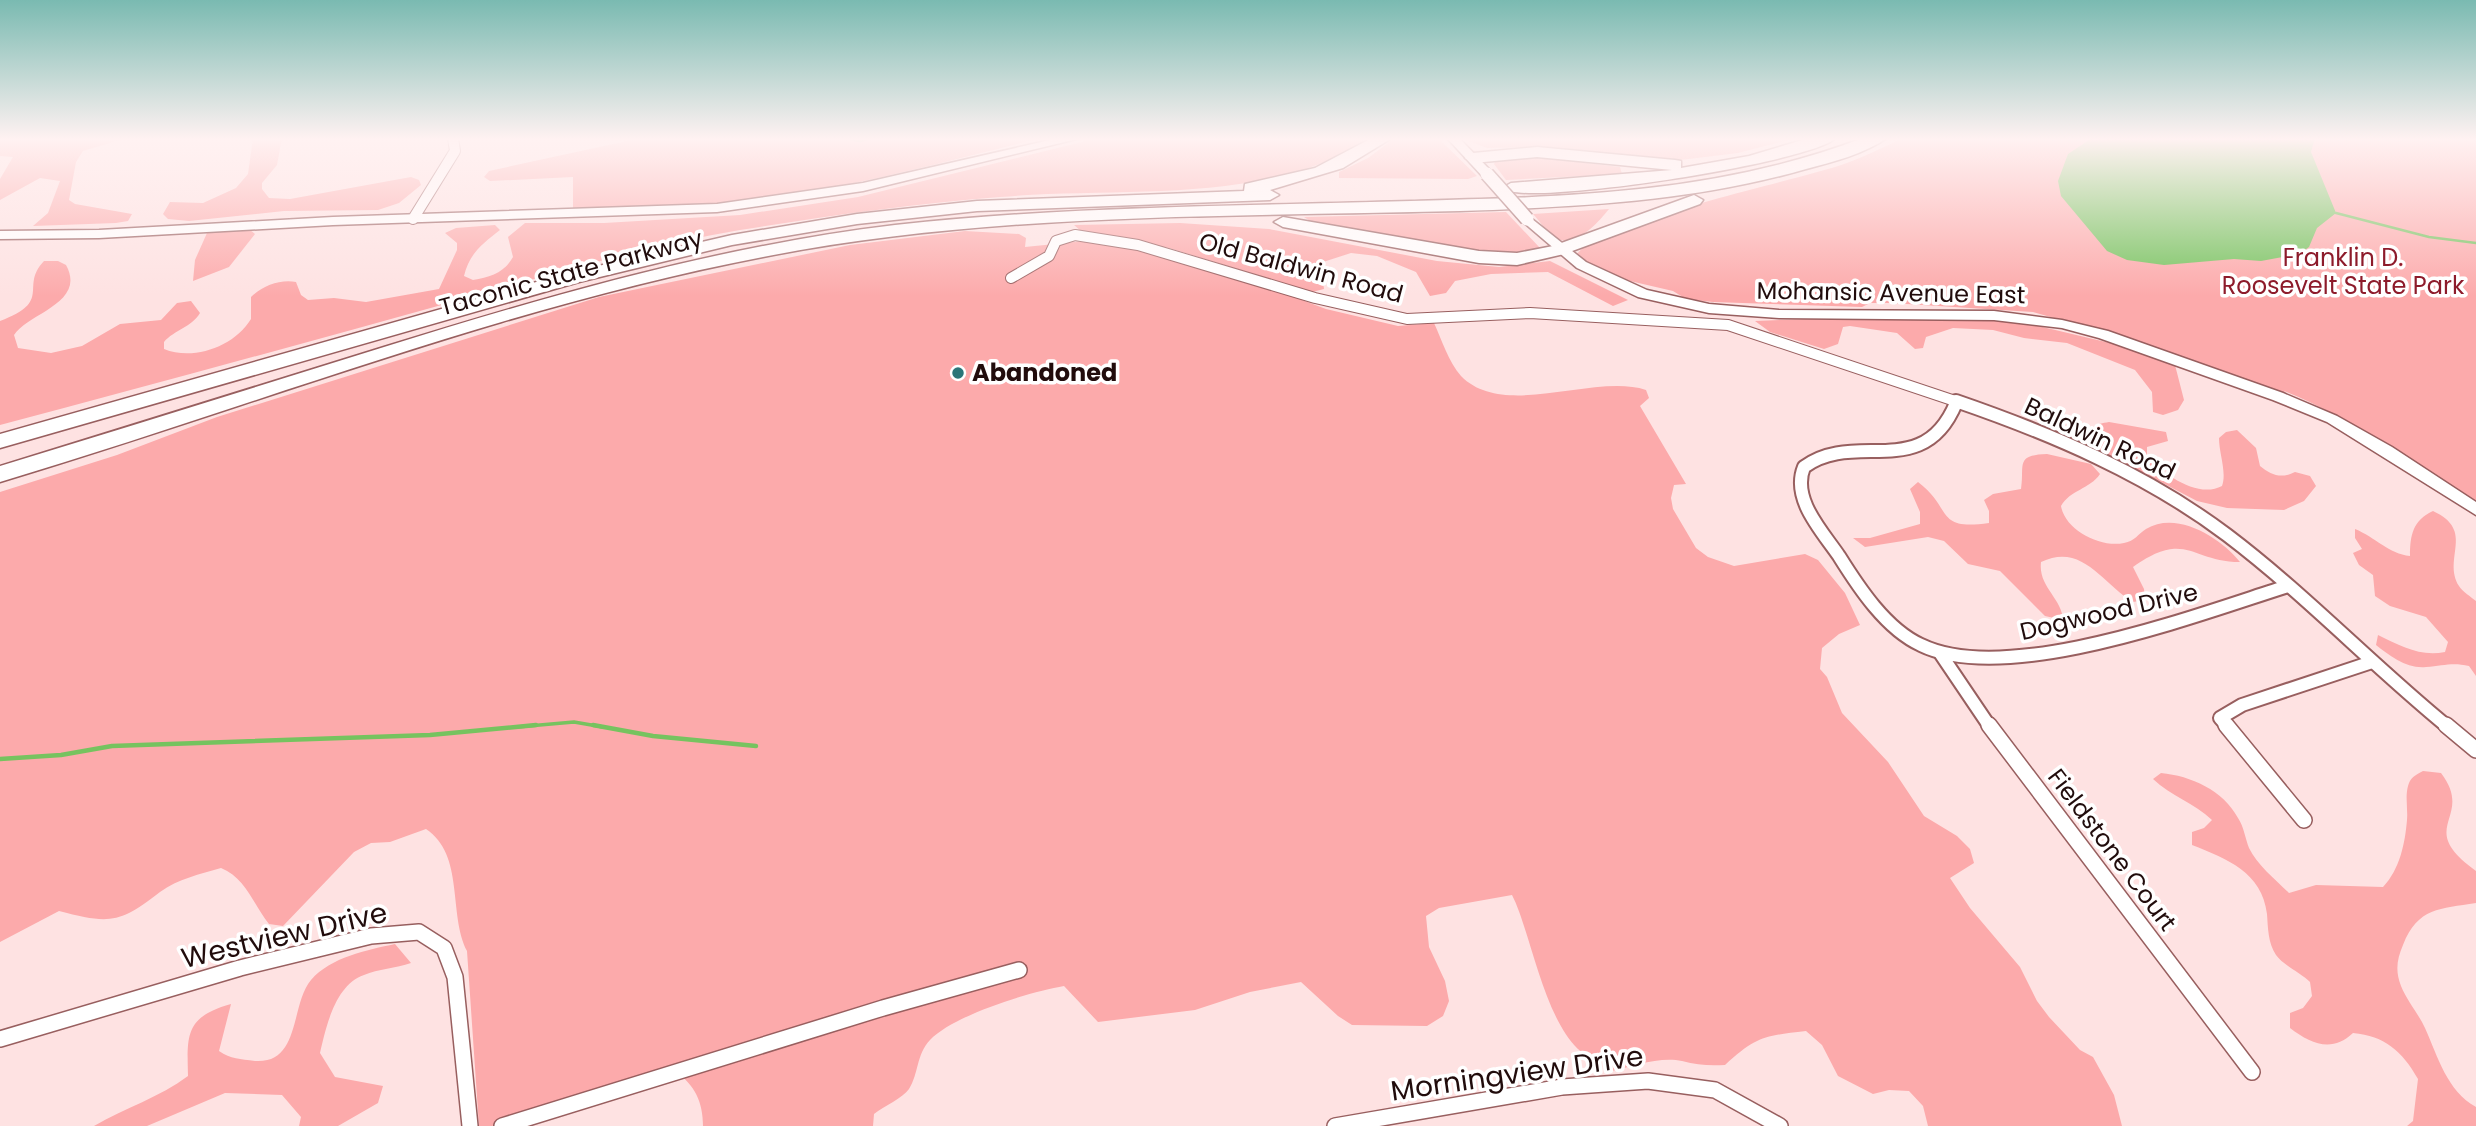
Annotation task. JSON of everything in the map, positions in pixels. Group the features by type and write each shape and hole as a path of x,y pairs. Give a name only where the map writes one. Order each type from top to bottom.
{"highway":[{"path":"1127,208 1234,191"},
{"name":"Taconic State Parkway","path":"0,474 547,303 706,262 901,230 1127,208 1475,191"},
{"name":"Taconic State Parkway","path":"0,440 564,280 701,246 796,228 918,212 1627,197 1670,191"},
{"path":"1127,208 1289,223 1488,258 1524,258 1558,250 1651,214 1731,191"},
{"path":"0,485 230,402"}],"street":[{"path":"414,219 431,191"},
{"path":"0,235 99,234 414,219 611,214 764,203 841,191"},
{"path":"1502,191 1558,250 1609,280 1683,305 1682,322"},
{"name":"Old Baldwin Road","path":"1011,278 1049,256 1056,241 1075,235 1139,246 1315,298 1407,319 1530,313 1682,322 1726,319"},
{"name":"Mohansic Avenue East","path":"1683,305 1726,319 1973,313 2038,320 2084,329 2151,350 2314,411 2362,436 2476,509"},
{"name":"Baldwin Road","path":"1726,319 2062,442 2155,488 2204,518 2288,586 2476,750"},
{"name":"Dogwood Drive","path":"1956,403 1948,422 1927,441 1895,451 1839,453 1815,458 1804,466 1797,484 1801,497 1864,593 1921,646 1940,653 2008,657 2068,648 2288,586"},
{"name":"Fieldstone Court","path":"1940,653 1966,695 2252,1072"},
{"path":"2305,820 2220,718 2242,705 2372,662"},
{"name":"Westview Drive","path":"0,1039 240,968 371,936 419,932 444,948 455,977 470,1126"},
{"path":"502,1126 883,1008 1019,970"},
{"name":"Morningview Drive","path":"1335,1126 1512,1095 1601,1083 1656,1080 1707,1088 1754,1109 1780,1126"}],"green space":[{"path":"0,191 17,191 0,200"},
{"path":"56,191 71,191 69,200 75,204 132,214 128,221 116,223 33,226 48,213"},
{"path":"230,191 263,191 269,198 290,199 336,191 414,191 399,203 378,210 284,211 189,221 168,219 163,214 170,202 203,203"},
{"path":"573,191 814,191 712,204 573,210"},
{"path":"884,191 1167,191 1047,194 967,200 837,215 703,237 591,263 0,425 0,321 26,307 31,300 37,270 44,261 58,261 66,265 70,278 69,289 53,306 21,327 14,335 18,348 51,353 82,346 120,324 161,320 177,303 191,301 200,313 164,342 164,349 200,352 224,344 244,329 251,319 251,297 278,283 296,282 301,295 308,300 334,298 366,302 439,289 457,250 457,243 445,233 456,228 495,225 500,230 482,245 469,262 464,276 473,280 491,276 505,267 513,257 508,237 525,223 604,223 740,215"},
{"name":"Franklin D. Roosevelt State Park","path":"1749,191 2476,191 2476,507 2358,428 2308,401 2284,391 2288,396 2285,396 2141,343 2033,312 1891,303 1870,303 1862,307 1686,299 1673,291 1630,281 1584,262 1577,254 1594,241 1623,228"},
{"path":"1609,209 1584,234 1568,240 1552,236 1533,214"},
{"path":"1506,212 1540,248 1512,254 1490,253 1315,224 1304,217"},
{"path":"1180,223 1269,229 1437,261 1499,267 1550,261 1628,300 1613,306 1548,272 1491,274 1455,281 1446,293 1430,296 1416,272 1377,256 1351,253 1320,263 1324,289 1312,292 1169,248 1082,232 1074,225"},
{"path":"249,229 255,234 229,267 193,281 195,260 207,233"},
{"path":"965,231 1019,234 1026,238 1025,247 1094,240 1123,245 1262,285 1326,309 1398,326 1434,323 1457,371 1479,389 1501,394 1525,395 1625,386 1646,390 1649,398 1640,406 1686,484 1674,485 1671,498 1673,509 1696,548 1708,557 1734,566 1805,554 1818,560 1845,593 1860,625 1839,634 1822,648 1820,669 1827,677 1842,713 1888,762 1924,816 1957,836 1970,849 1974,863 1950,878 1970,908 2020,967 2037,1001 2049,1017 2080,1050 2093,1057 2114,1095 2122,1126 1928,1126 1923,1106 1909,1091 1889,1090 1873,1094 1838,1076 1822,1045 1806,1031 1762,1039 1745,1048 1725,1065 1665,1060 1612,1071 1607,1062 1587,1056 1571,1041 1557,1019 1512,895 1439,908 1426,916 1429,947 1445,981 1449,1001 1443,1016 1427,1026 1352,1025 1338,1016 1301,982 1250,992 1195,1010 1098,1022 1064,986 993,1006 941,1031 925,1046 909,1089 874,1114 873,1126 703,1126 697,1095 688,1082 675,1071 492,1126 479,1126 467,951 461,936 451,869 446,854 438,840 426,829 390,842 371,843 354,852 283,926 269,924 237,878 221,868 174,884 123,916 102,919 59,911 0,942 0,492 117,455 217,417 599,297 850,245"},
{"path":"1833,318 2017,321 2127,347 2175,365 2184,400 2178,410 2163,415 2153,412 2152,392 2135,370 2067,343 2024,338 1993,330 1953,328 1926,337 1923,348 1915,349 1897,333 1850,326 1843,327 1838,344 1824,349 1770,332 1755,321"},
{"path":"2109,422 2166,432 2168,441 2147,447 2147,456 2171,477 2192,487 2213,489 2222,486 2224,475 2219,438 2226,432 2237,430 2256,448 2260,466 2264,469 2276,475 2295,472 2310,476 2316,486 2304,501 2284,510 2227,508 2197,501 2096,448 2086,439 2094,426"},
{"path":"2047,454 2091,464 2100,474 2091,483 2069,496 2061,506 2069,523 2076,530 2095,540 2115,544 2128,542 2158,524 2184,525 2210,536 2240,562 2224,561 2188,550 2165,550 2133,567 2144,589 2145,600 2133,602 2091,567 2068,557 2055,557 2041,562 2041,571 2046,586 2059,605 2063,620 2045,616 2000,571 1968,564 1944,541 1928,537 1865,547 1853,538 1870,538 1920,524 1920,512 1910,489 1918,482 1952,520 1972,525 1989,523 1989,511 1984,500 1993,494 2021,489 2025,459"},
{"path":"2433,511 2453,527 2456,536 2455,576 2460,588 2476,601 2476,676 2469,666 2463,665 2412,666 2376,645 2378,635 2419,652 2445,652 2448,642 2426,617 2390,606 2375,596 2373,575 2359,565 2353,553 2362,549 2355,538 2355,529 2395,552 2410,556 2414,529 2421,519"},
{"path":"2423,771 2441,773 2450,789 2451,812 2446,832 2449,843 2458,856 2476,871 2476,903 2432,912 2416,923 2401,950 2398,975 2403,991 2451,1083 2476,1107 2476,1126 2407,1126 2413,1121 2418,1079 2406,1060 2392,1047 2383,1041 2353,1033 2337,1043 2322,1044 2290,1028 2290,1013 2303,1008 2312,996 2310,982 2283,962 2273,950 2264,900 2258,887 2250,877 2230,862 2192,845 2192,832 2204,828 2212,820 2153,779 2161,773 2184,777 2215,792 2232,808 2240,821 2252,854 2289,893 2316,885 2383,887 2398,864 2403,847 2409,783"},
{"path":"395,944 411,963 375,971 354,980 333,1008 320,1053 335,1077 383,1086 378,1103 338,1126 299,1126 301,1117 282,1095 225,1093 147,1126 94,1126 188,1076 189,1039 197,1022 205,1015 231,1004 219,1051 240,1059 270,1059 280,1053 287,1043 304,991 319,972 339,960"}],"shaded area":[{"path":"2060,191 2327,191 2336,213 2317,228 2309,247 2299,254 2261,261 2234,259 2164,265 2127,260 2107,251 2061,196"}],"waterway":[{"path":"2336,213 2429,237 2476,243"},
{"path":"517,727 574,722 603,727"},
{"path":"0,759 61,755 112,746 430,735 536,725"},
{"path":"593,725 653,736 756,746"}],"place":[{"name":"Abandoned","path":"958,373"}]}
